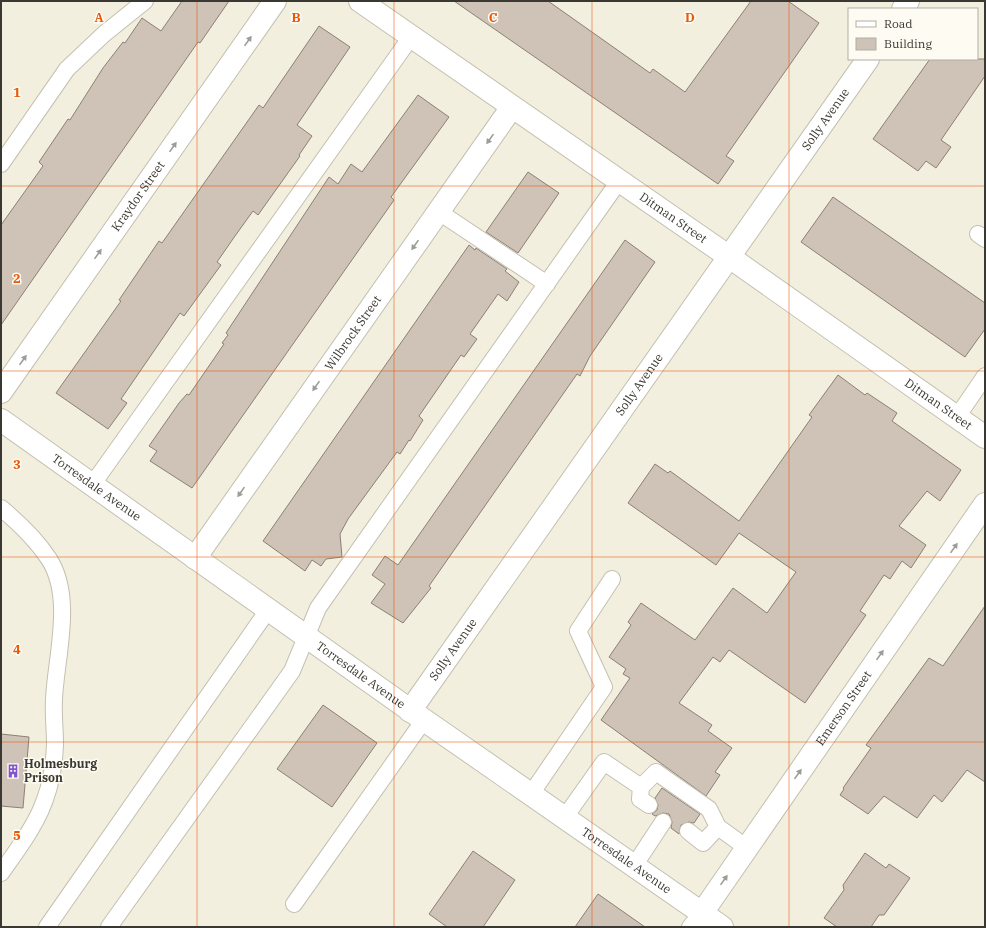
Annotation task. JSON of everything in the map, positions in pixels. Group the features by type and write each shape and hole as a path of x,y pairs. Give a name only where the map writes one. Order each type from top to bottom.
{"street":[{"name":"Kraydor Street","path":"1,392 276,1"},
{"name":"Ditman Street","path":"360,1 728,256 985,437"},
{"name":"Solly Avenue","path":"417,716 728,256 867,60"},
{"name":"Wilbrock Street","path":"195,558 512,107"},
{"name":"Torresdale Avenue","path":"1,420 417,716 634,866 696,920 722,927"},
{"name":"Emerson Street","path":"696,920 985,504"}],"lane":[{"path":"1,164 67,69 104,34 145,1"},
{"path":"92,485 411,37"},
{"path":"109,927 292,671 318,608 619,181"},
{"path":"438,212 547,284"},
{"path":"957,417 985,376"},
{"path":"1,508 25,529 49,559 56,574 62,614 54,699 55,743 50,786 45,803 36,823 1,873"},
{"path":"531,794 604,687 578,631 612,579"},
{"path":"47,927 268,610"},
{"path":"294,904 417,716"},
{"path":"565,817 604,762 641,787"},
{"path":"650,805 640,799 641,787 656,772 709,809 718,827 747,848"},
{"path":"634,866 663,822"},
{"path":"688,832 703,843 718,827"}],"building":[{"path":"182,1 229,1 200,43 198,42 1,325 1,225 43,166 39,162 68,119 70,120 103,68 123,42 125,43 142,18 161,31"},
{"path":"454,1 548,1 650,73 653,69 685,92 751,1 788,1 819,23 726,156 734,161 718,184"},
{"path":"319,26 350,47 297,125 312,136 299,155 300,156 258,215 253,211 235,236 217,262 221,265 184,316 180,313 121,399 127,403 108,429 56,393 121,301 119,300 159,241 162,243 259,105 263,108"},
{"path":"985,59 985,76 941,140 951,147 936,168 926,161 918,171 873,139 929,60"},
{"path":"418,95 449,117 391,197 394,200 192,488 150,461 157,451 149,446 179,403 187,394 189,395 224,344 222,343 228,335 226,333 329,177 338,184 351,164 362,172"},
{"path":"528,172 559,193 518,253 486,232"},
{"path":"833,197 985,303 985,329 965,357 801,242"},
{"path":"625,240 655,262 590,356 580,376 577,374 429,586 431,588 403,623 371,603 385,584 372,575 385,556 398,565"},
{"path":"469,245 475,250 476,248 507,269 505,271 519,282 507,301 498,294 470,334 477,339 464,357 461,355 419,416 423,420 410,441 409,440 400,454 397,452 348,519 340,534 342,557 326,559 321,566 312,560 305,571 263,541"},
{"path":"838,375 865,395 867,393 897,413 892,421 961,470 940,501 927,491 899,526 926,545 911,568 902,561 890,579 884,575 860,611 866,615 805,703 729,650 720,662 713,657 679,703 712,725 708,731 732,748 715,772 720,775 706,796 601,720 630,678 623,674 626,669 609,657 631,625 628,622 641,603 695,640 733,588 767,613 796,572 739,533 716,565 628,503 655,464 668,473 670,471 739,521 812,417 809,415"},
{"path":"985,606 985,782 967,770 942,802 934,795 917,818 884,796 868,814 840,795 844,789 843,788 871,748 866,745 929,658 943,666"},
{"path":"323,705 377,743 332,807 277,769"},
{"name":"Holmesburg Prison","path":"1,734 29,737 23,808 1,806"},
{"path":"662,788 700,814 694,823 689,822 681,825 679,834 671,828 672,822 669,814 663,813 655,816 652,814 657,810 658,805 655,798"},
{"path":"473,851 515,880 483,927 447,927 429,914"},
{"path":"865,853 886,868 889,864 910,878 884,915 879,915 871,927 837,927 824,918 844,890 843,885"},
{"path":"598,894 645,927 575,927"}],"place":[{"name":"Holmesburg Prison","path":"13,771"}]}
